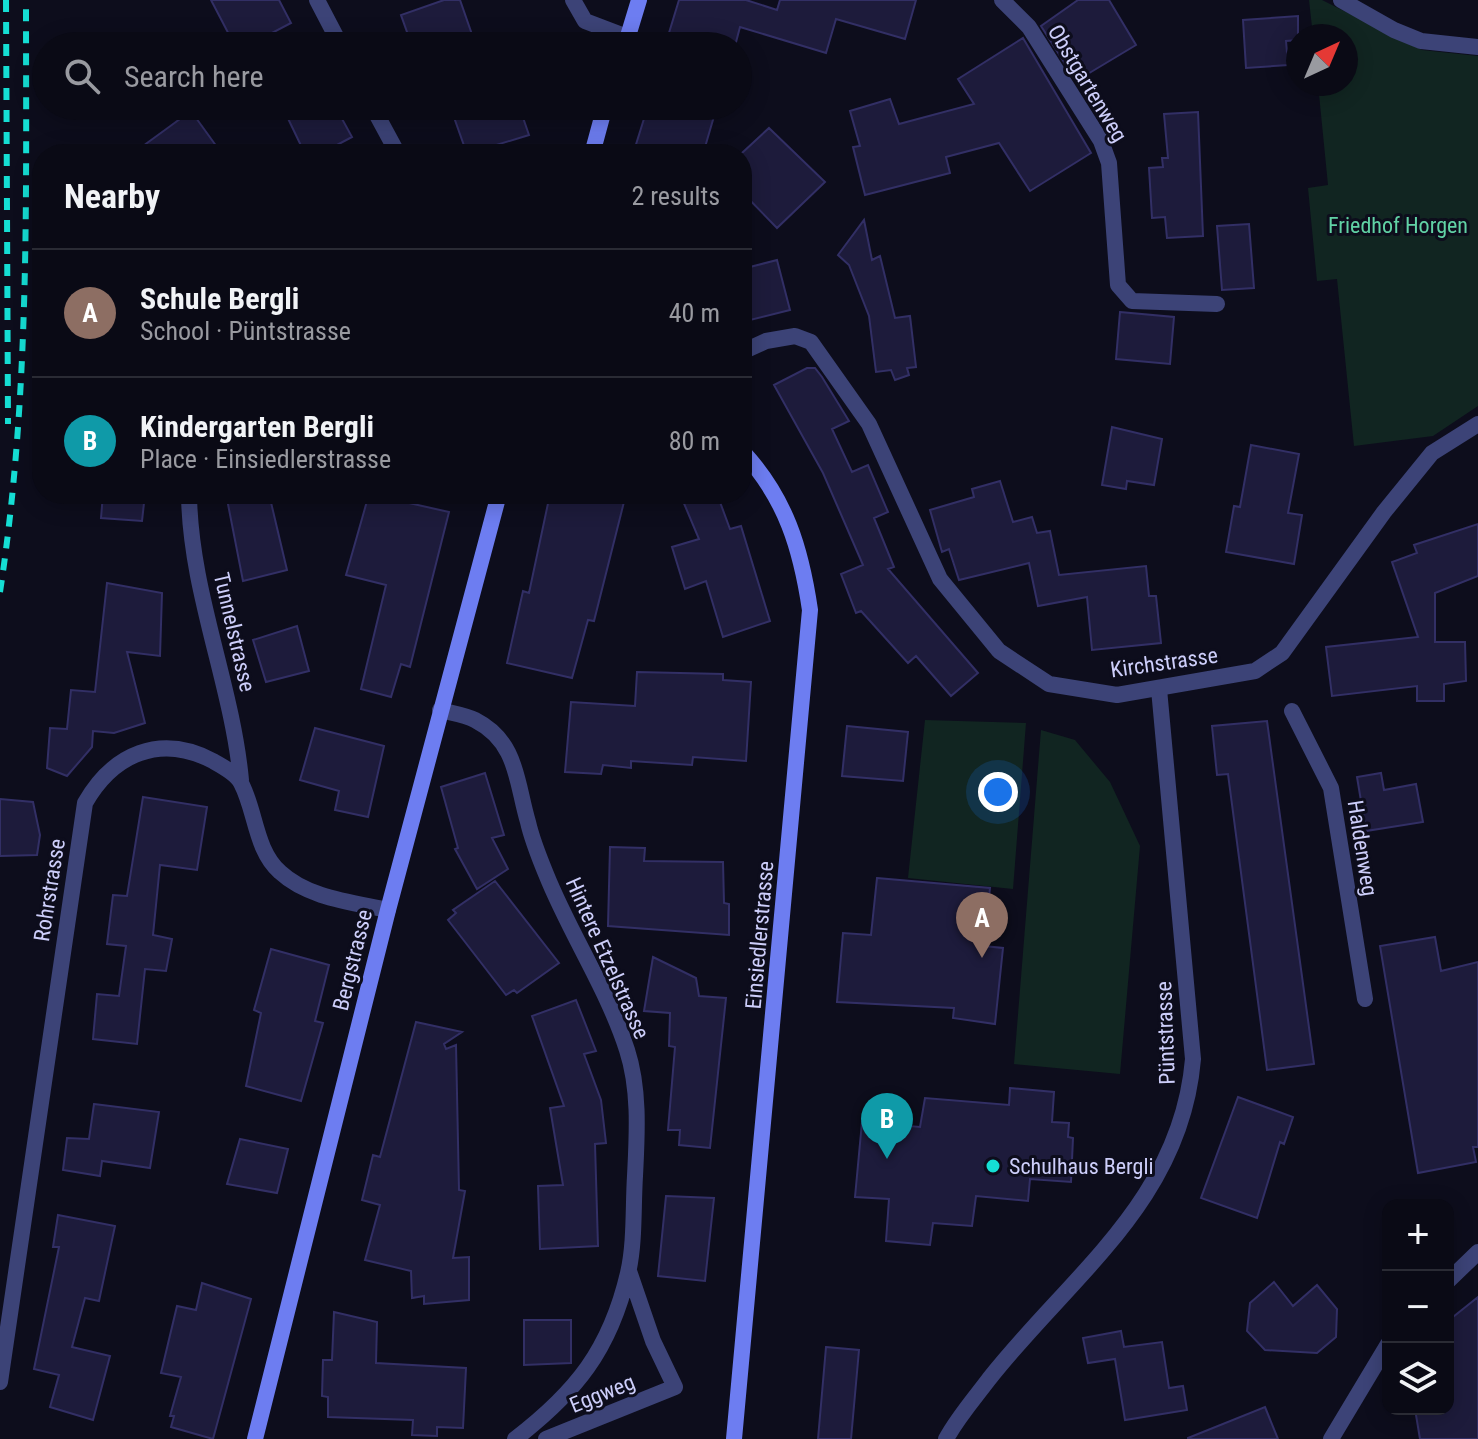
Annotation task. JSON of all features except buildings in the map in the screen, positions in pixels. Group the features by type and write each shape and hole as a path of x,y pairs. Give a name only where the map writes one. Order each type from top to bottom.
{"main road":[{"path":"629,32 639,0"},
{"path":"595,144 601,120"},
{"name":"Einsiedlerstrasse","path":"734,1439 810,610 801,553 783,511 752,466"},
{"name":"Bergstrasse","path":"255,1439 388,910 496,504"}],"street":[{"path":"317,0 334,32"},
{"path":"573,0 585,21 606,32"},
{"name":"Obstgartenweg","path":"1002,0 1029,27 1101,141 1109,163 1118,285 1132,301 1217,304"},
{"path":"1341,0 1394,30 1421,41 1478,47"},
{"path":"380,120 393,144"},
{"name":"Kirchstrasse","path":"752,347 766,341 795,336 811,342 869,424 940,579 999,651 1016,665 1049,684 1077,691 1117,695 1255,671 1282,653 1384,512 1432,453 1478,424"},
{"name":"Tunnelstrasse","path":"189,504 189,530 236,731 241,780"},
{"name":"Püntstrasse","path":"946,1439 955,1422 1004,1360 1141,1202 1179,1133 1190,1095 1193,1059 1159,689"},
{"name":"Hintere Etzelstrasse","path":"440,710 475,719 503,740 514,759 528,822 546,875 611,1009 628,1053 637,1138 629,1271 599,1350 581,1379 558,1406 515,1439"},
{"name":"Haldenweg","path":"1292,711 1331,788 1365,999"},
{"name":"Rohrstrasse","path":"0,1382 85,803 100,778 110,770 130,756 160,749 196,752 241,780"},
{"path":"241,780 263,849 277,870 297,885 319,894 388,910"},
{"path":"1454,1275 1478,1252"},
{"name":"Hintere Etzelstrasse","path":"629,1271 653,1341 675,1387"},
{"path":"1331,1439 1382,1354"},
{"name":"Eggweg","path":"546,1439 675,1387"}],"green space":[{"name":"Friedhof Horgen","path":"1309,0 1322,0 1422,50 1478,56 1478,406 1433,436 1354,446 1337,279 1317,281 1308,188 1328,185 1319,96 1358,96 1358,24 1312,24"},
{"path":"925,720 1026,723 1013,889 908,878"},
{"path":"1041,730 1075,740 1110,782 1140,846 1120,1074 1014,1064"}],"railway":[{"path":"6,0 8,424"},
{"path":"0,592 17,445 21,371 26,223 26,0"}],"place":[{"name":"Schule Bergli","path":"982,958"},
{"name":"Kindergarten Bergli","path":"887,1159"},
{"name":"Schulhaus Bergli","path":"993,1166"}]}
